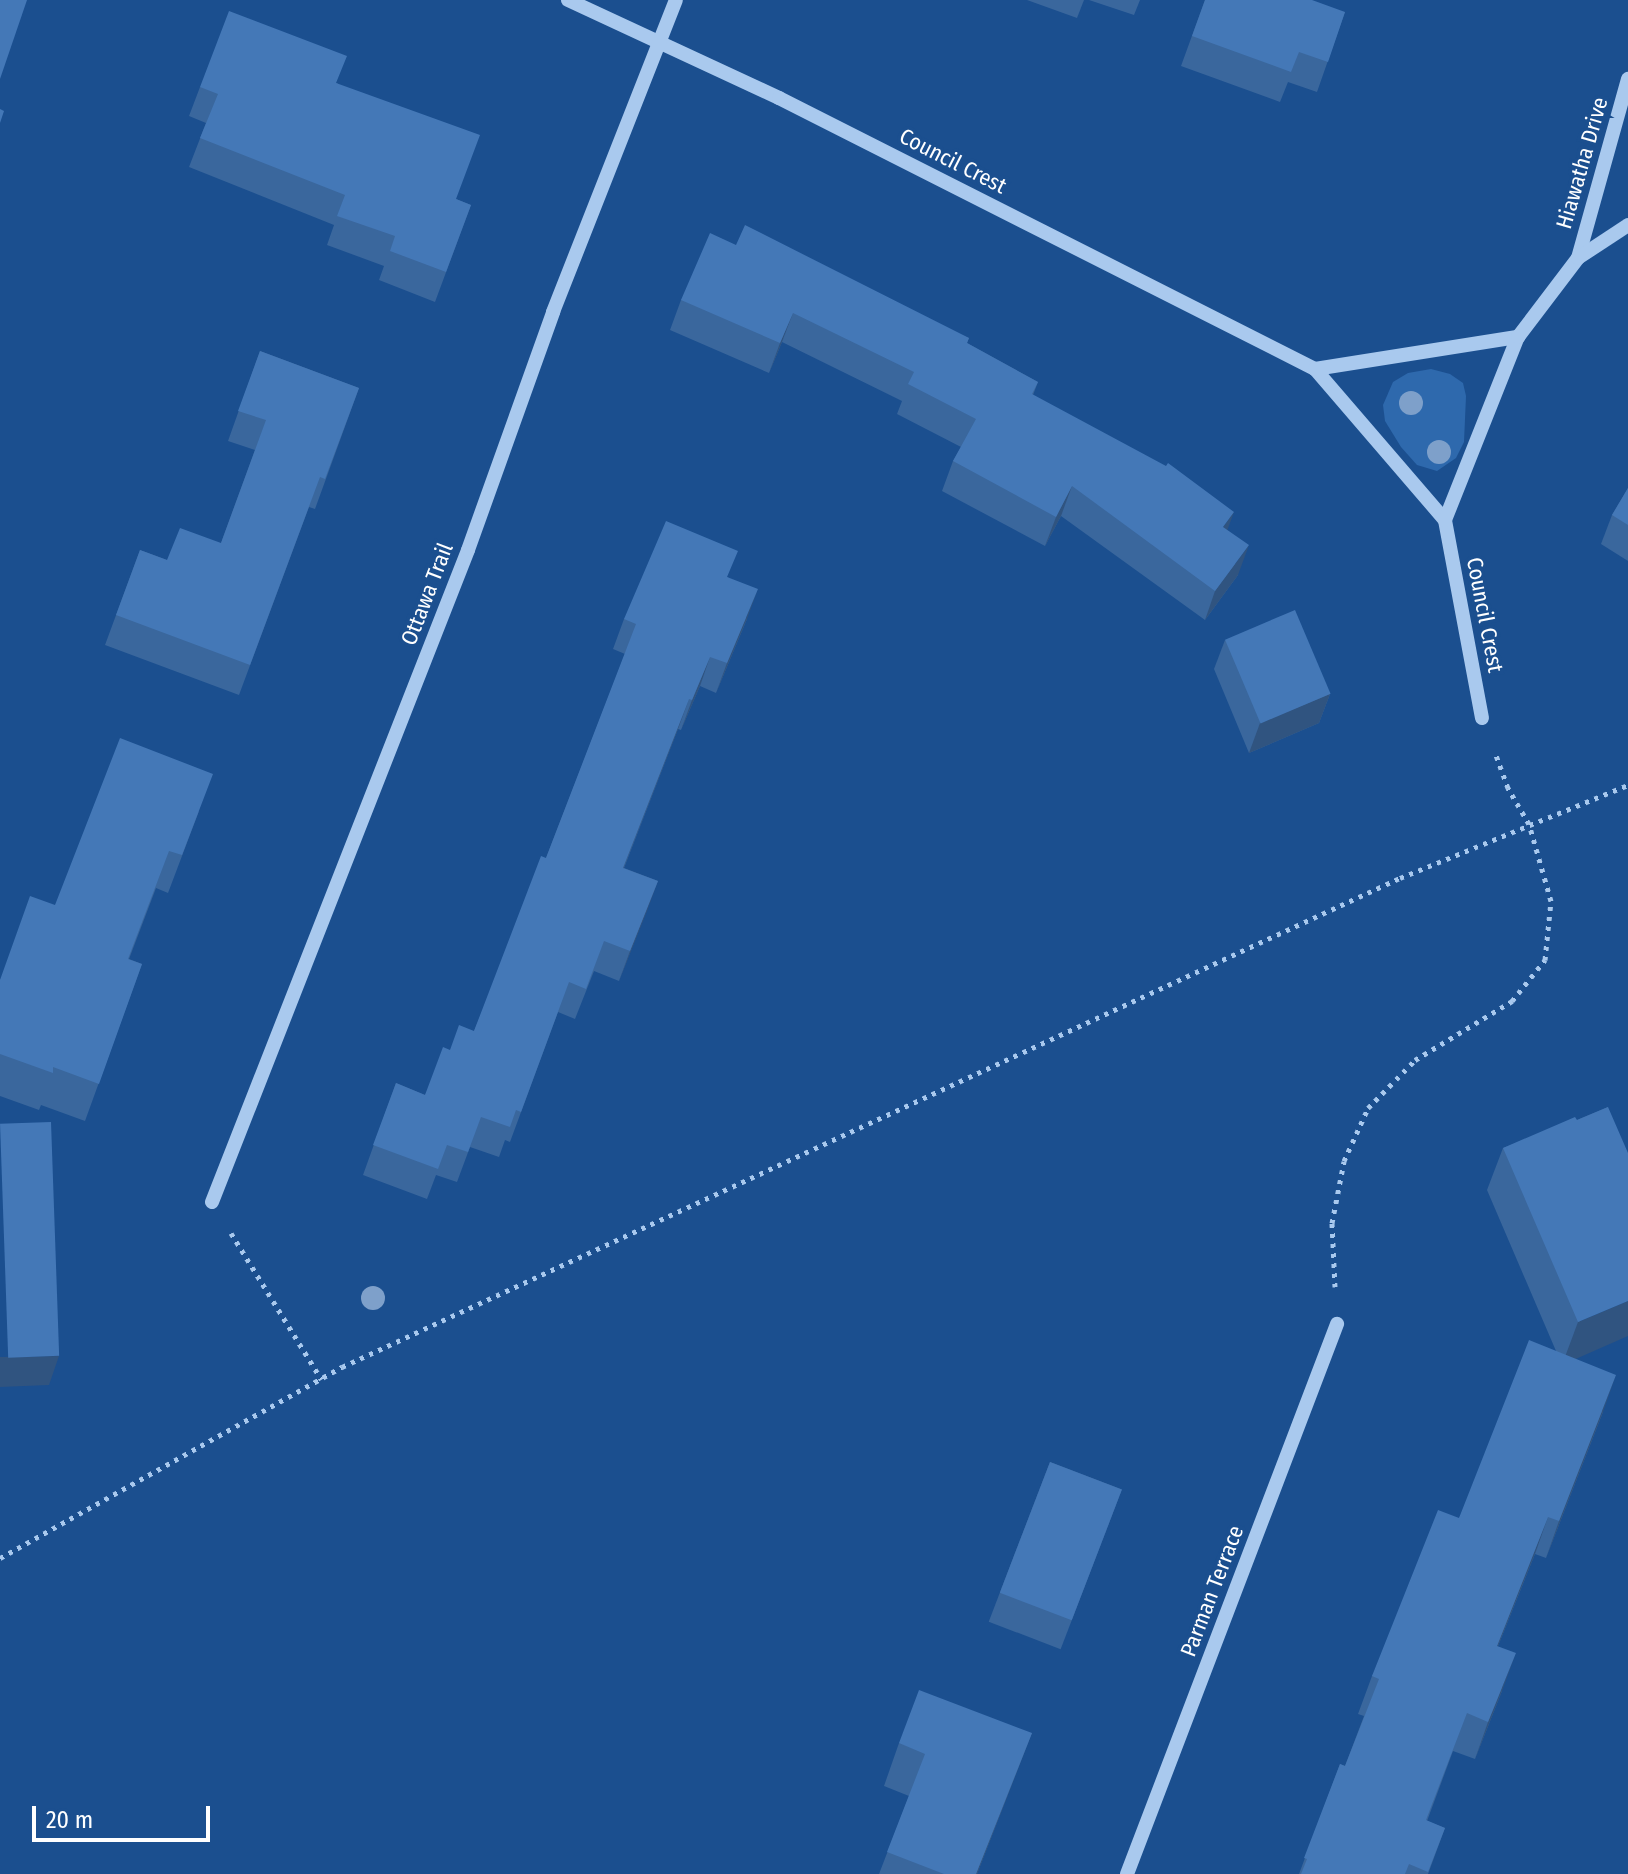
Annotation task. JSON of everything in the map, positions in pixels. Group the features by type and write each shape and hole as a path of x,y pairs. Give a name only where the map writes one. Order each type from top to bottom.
{"street":[{"name":"Council Crest","path":"568,0 779,98 1315,369 1445,520 1482,718"},
{"name":"Ottawa Trail","path":"212,1202 468,550 553,312 676,0"},
{"name":"Hiawatha Drive","path":"1578,258 1628,79"},
{"path":"1445,520 1518,337 1578,258 1628,225"},
{"path":"1315,369 1518,337"},
{"name":"Parman Terrace","path":"1127,1874 1337,1324"}],"path":[{"path":"1337,1324 1332,1223 1344,1161 1368,1108 1415,1060 1512,1001 1545,960 1551,901 1529,824 1508,788 1482,718"},
{"path":"0,1558 321,1379 1284,931 1529,824 1628,785"},
{"path":"212,1202 321,1379"}],"shaded area":[{"path":"1431,369 1450,374 1463,383 1466,396 1464,442 1456,458 1437,471 1417,465 1401,447 1385,421 1383,405 1393,382 1408,373"}],"building":[{"path":"0,0 27,0 0,79"},
{"path":"1205,0 1312,0 1345,12 1328,62 1299,52 1291,72 1192,36"},
{"path":"229,11 347,56 336,83 480,135 456,199 471,205 446,272 390,251 395,236 337,216 345,195 200,138 218,94 200,87"},
{"path":"745,225 969,338 967,343 1038,382 1032,394 1166,466 1168,463 1234,512 1223,527 1249,545 1215,591 1072,486 1056,517 953,461 976,419 908,384 914,372 793,313 780,343 681,300 710,233 736,245"},
{"path":"260,351 359,388 325,479 320,477 250,665 116,615 140,550 167,560 180,528 221,543 266,420 238,411"},
{"path":"1628,488 1628,525 1612,515"},
{"path":"666,521 738,551 727,577 758,589 727,663 710,657 692,700 689,699 623,868 658,881 630,951 604,941 586,989 569,982 521,1112 516,1110 510,1127 481,1117 468,1152 447,1145 438,1169 373,1145 396,1083 425,1095 443,1047 450,1050 459,1025 474,1031 541,856 546,858 636,624 624,619"},
{"path":"1295,610 1331,694 1261,723 1225,640"},
{"path":"120,738 213,774 182,855 169,851 128,959 142,964 99,1084 53,1067 53,1073 0,1054 0,980 30,896 55,905"},
{"path":"1608,1107 1628,1153 1628,1301 1578,1322 1503,1148 1575,1117 1577,1120"},
{"path":"51,1122 59,1356 8,1358 0,1124"},
{"path":"1529,1340 1616,1375 1559,1521 1548,1517 1497,1646 1516,1653 1488,1722 1467,1713 1426,1820 1445,1828 1428,1872 1409,1864 1405,1874 1301,1874 1307,1859 1304,1858 1340,1764 1345,1766 1379,1679 1372,1676 1438,1510 1459,1518"},
{"path":"1050,1462 1122,1490 1072,1620 1000,1593"},
{"path":"919,1690 1032,1733 976,1874 944,1874 887,1852 925,1754 899,1743"}]}
